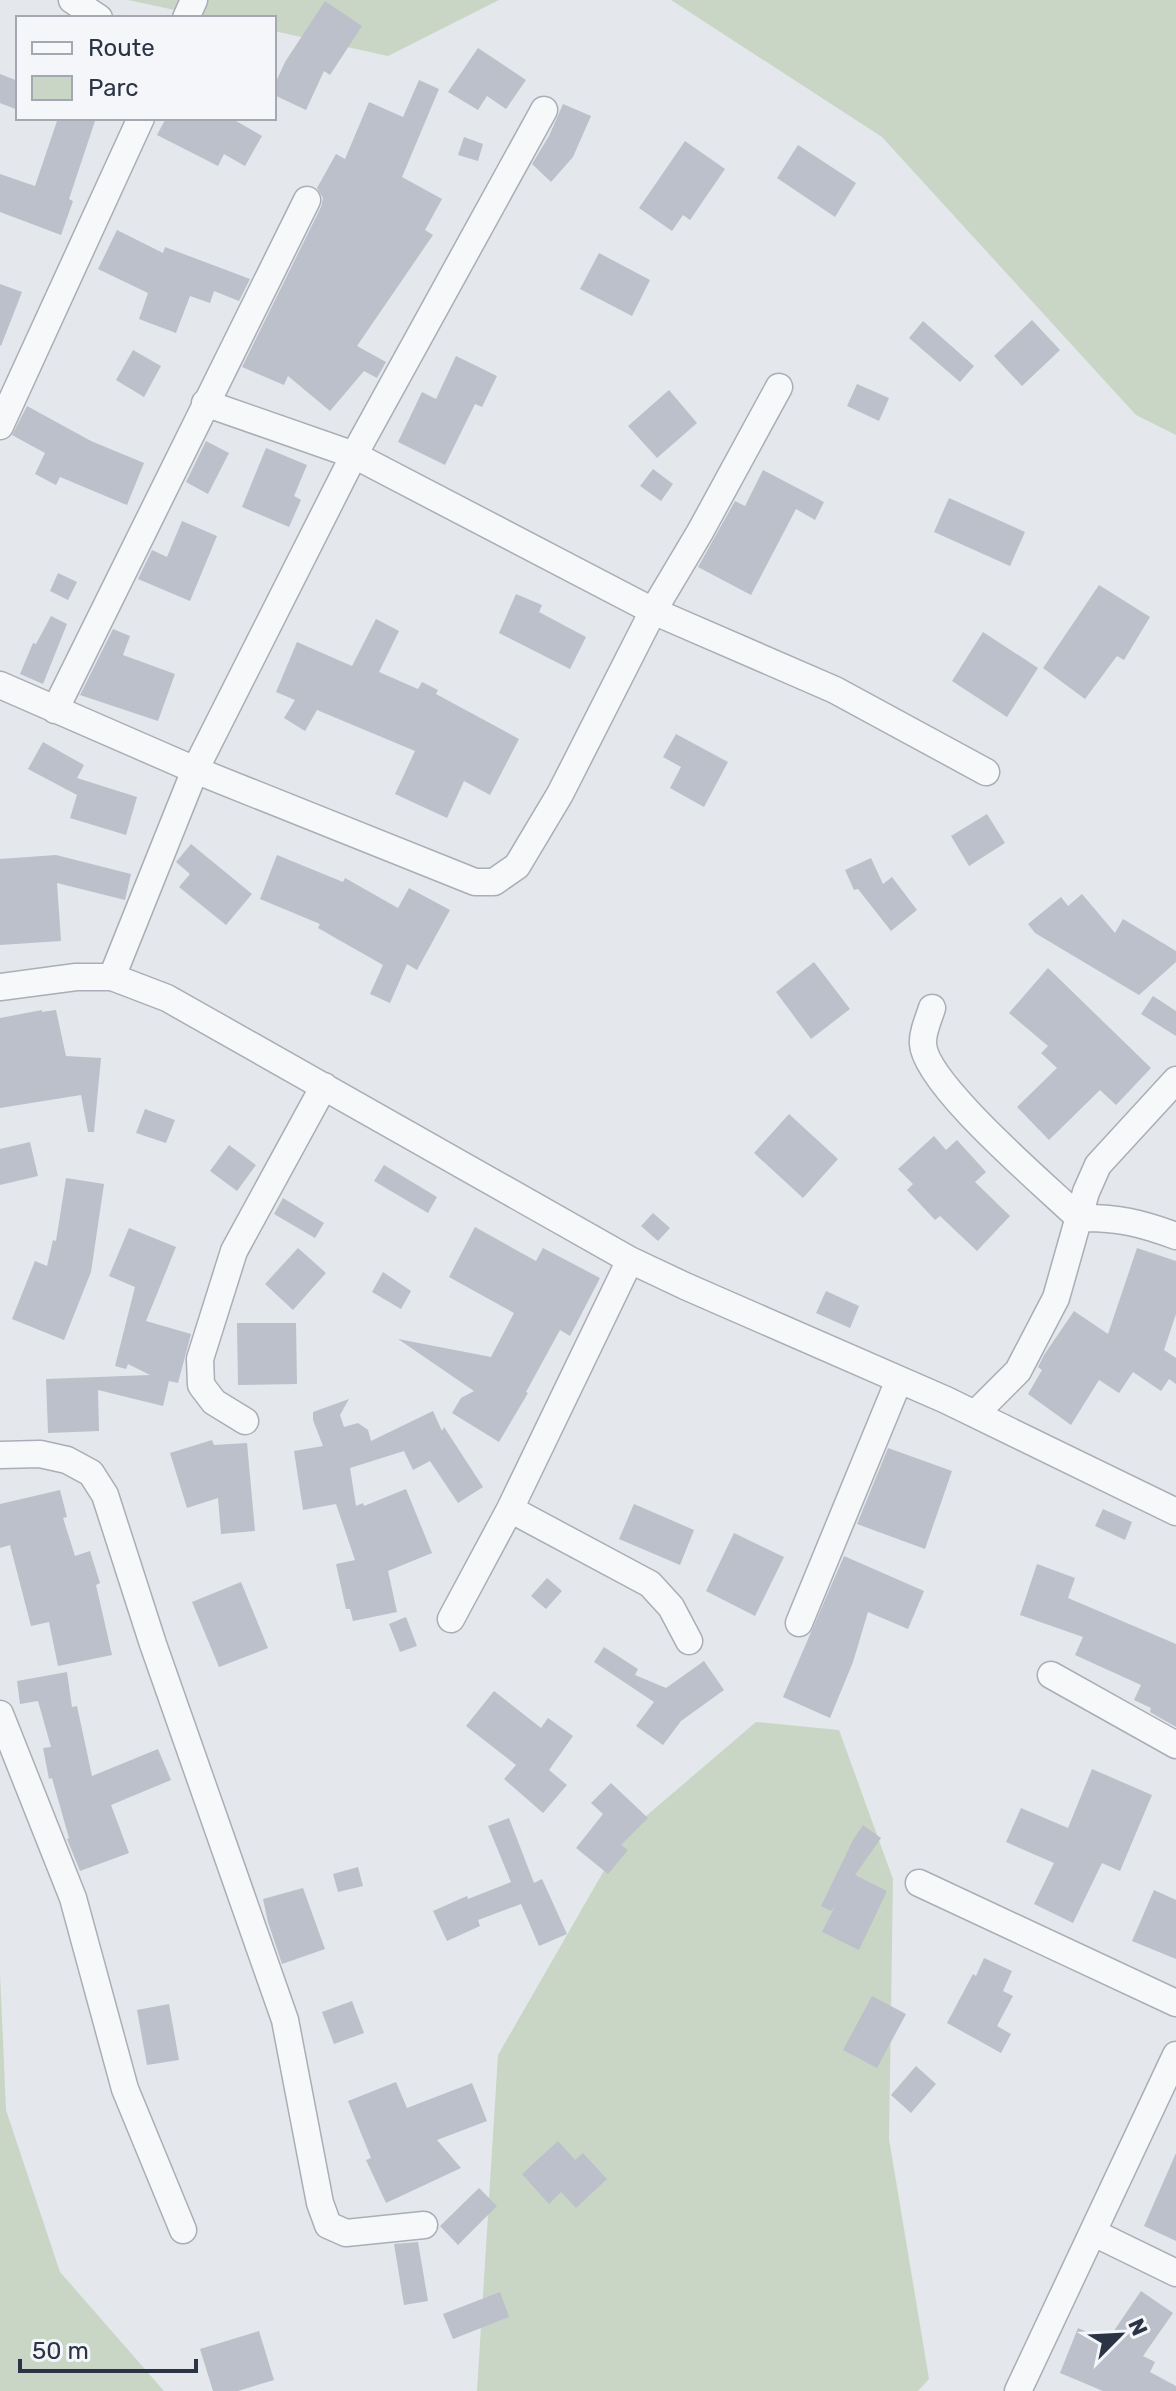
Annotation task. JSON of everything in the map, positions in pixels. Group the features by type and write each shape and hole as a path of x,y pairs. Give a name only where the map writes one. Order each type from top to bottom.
{"street":[{"path":"72,0 96,16"},
{"path":"112,977 195,770 354,455 544,110"},
{"path":"0,426 140,120"},
{"path":"55,710 307,200"},
{"path":"0,685 195,770 475,882 494,882 517,866 560,794 653,611 779,387"},
{"path":"205,403 354,455 653,611 835,690 986,772"},
{"path":"0,987 76,977 112,977 167,998 630,1260 975,1414 1176,1512"},
{"path":"932,1008 922,1044 932,1068 955,1100 1079,1218 1109,1217 1139,1222 1176,1236"},
{"path":"975,1414 1018,1371 1056,1298 1086,1192 1098,1165 1176,1080"},
{"path":"245,1421 214,1402 201,1385 200,1359 234,1251 324,1086"},
{"path":"451,1619 510,1509 630,1260"},
{"path":"799,1623 899,1380"},
{"path":"2,1447 67,1460 91,1473 105,1495 153,1644 281,2005 320,2203 328,2225 346,2233 424,2225"},
{"path":"510,1509 650,1584 671,1607 689,1641"},
{"path":"1051,1675 1176,1745"},
{"path":"0,1714 73,1898 125,2089 183,2230"},
{"path":"919,1883 1176,2003"},
{"path":"1018,2391 1176,2055"},
{"path":"1094,2233 1176,2273"}],"green space":[{"path":"128,0 499,0 388,56 276,31 276,16 203,16"},
{"path":"671,0 1176,0 1176,435 1136,415 882,137"},
{"path":"756,1722 839,1730 893,1879 889,2139 929,2379 918,2391 477,2391 498,2055 625,1834"},
{"path":"0,1973 6,2110 60,2272 164,2391 0,2391"}],"building":[{"path":"325,1 362,26 330,75 324,71 306,110 276,96 276,82 285,62"},
{"path":"478,48 526,80 506,109 487,96 478,110 448,92"},
{"path":"0,74 16,80 16,109 0,103"},
{"path":"419,80 439,89 402,177 442,199 425,230 433,235 357,346 386,362 377,378 364,371 330,411 288,376 284,385 242,367 321,207 323,198 317,188 336,154 345,159 369,102 403,117"},
{"path":"563,104 591,116 573,157 551,182 532,164"},
{"path":"57,120 95,120 69,199 73,201 61,235 0,212 0,174 35,186"},
{"path":"165,120 234,120 262,136 245,166 224,154 218,166 157,135"},
{"path":"464,137 483,144 478,161 458,155"},
{"path":"685,141 725,169 690,220 683,215 672,231 639,208"},
{"path":"798,145 856,183 835,217 777,178"},
{"path":"117,230 163,253 165,247 250,279 239,301 214,291 210,303 190,296 176,333 139,319 148,293 98,269"},
{"path":"599,253 650,280 632,316 580,289"},
{"path":"0,284 22,292 1,346 0,345"},
{"path":"1032,320 1060,350 1022,386 994,356"},
{"path":"923,321 974,366 960,382 909,338"},
{"path":"133,350 161,366 144,397 116,380"},
{"path":"456,356 497,376 482,407 475,404 445,465 398,442 422,392 436,399"},
{"path":"857,384 889,398 879,421 847,406"},
{"path":"669,390 697,423 657,458 628,426"},
{"path":"27,406 91,441 144,463 127,505 60,477 56,485 35,474 45,453 12,435"},
{"path":"206,441 229,453 208,494 186,482"},
{"path":"266,448 307,465 294,496 301,500 289,527 242,507"},
{"path":"653,469 673,484 661,501 640,486"},
{"path":"763,470 824,502 815,520 796,509 751,595 698,567 735,501 745,506"},
{"path":"949,498 1025,532 1010,566 934,532"},
{"path":"182,521 217,536 190,601 138,579 152,550 167,557"},
{"path":"58,573 77,582 68,600 50,591"},
{"path":"1099,585 1150,617 1124,660 1117,656 1085,699 1043,668"},
{"path":"516,594 542,605 539,612 586,637 570,669 499,633"},
{"path":"51,616 67,624 43,684 20,674 33,643 36,644"},
{"path":"376,619 399,631 379,672 418,689 422,682 438,690 436,694 519,739 490,795 464,781 447,818 395,794 415,751 317,710 305,731 284,718 295,700 276,692 297,642 352,666"},
{"path":"113,629 130,636 123,655 175,674 158,721 80,695"},
{"path":"983,632 1038,668 1007,717 952,681"},
{"path":"676,734 728,762 704,807 670,788 681,767 663,757"},
{"path":"43,742 84,765 77,778 137,797 126,835 70,818 77,795 28,769"},
{"path":"987,814 1005,843 969,866 951,836"},
{"path":"191,844 252,894 226,925 179,887 190,874 176,862"},
{"path":"56,855 131,874 125,900 57,883 61,941 0,945 0,859"},
{"path":"277,855 343,882 345,878 398,908 409,888 450,910 417,970 407,964 390,1003 370,994 383,965 318,928 320,924 260,899"},
{"path":"871,858 883,884 892,877 917,910 891,931 858,889 854,890 845,870"},
{"path":"1082,894 1115,933 1123,919 1176,951 1176,962 1139,995 1035,933 1028,924 1061,897 1068,906"},
{"path":"814,962 850,1009 811,1039 776,992"},
{"path":"1048,968 1151,1068 1116,1105 1100,1090 1049,1140 1017,1107 1057,1068 1041,1053 1048,1046 1009,1013"},
{"path":"1153,996 1176,1011 1176,1036 1141,1014"},
{"path":"56,1010 66,1056 101,1058 94,1132 88,1132 81,1095 0,1108 0,1018"},
{"path":"145,1109 175,1120 166,1143 136,1133"},
{"path":"789,1114 838,1159 803,1198 754,1153"},
{"path":"934,1136 946,1150 957,1140 986,1172 975,1182 1010,1216 977,1251 940,1216 935,1220 907,1190 913,1184 898,1169"},
{"path":"30,1142 38,1176 0,1185 0,1149"},
{"path":"229,1145 256,1165 237,1191 210,1171"},
{"path":"384,1165 437,1197 428,1213 374,1181"},
{"path":"66,1178 104,1184 91,1272 64,1340 12,1319 35,1261 47,1266 53,1240 56,1241"},
{"path":"283,1198 324,1223 315,1238 274,1214"},
{"path":"653,1213 670,1228 658,1241 641,1226"},
{"path":"475,1227 536,1261 543,1248 600,1278 570,1336 560,1330 499,1442 452,1413 461,1398 474,1391 398,1339 491,1357 514,1313 449,1277"},
{"path":"129,1228 176,1247 146,1321 191,1334 178,1383 169,1381 163,1406 98,1390 99,1431 48,1433 46,1379 150,1375 128,1364 126,1369 115,1366 135,1287 109,1276"},
{"path":"298,1248 326,1273 293,1310 265,1284"},
{"path":"1137,1248 1176,1261 1176,1314 1164,1350 1176,1358 1176,1384 1169,1379 1161,1391 1133,1372 1119,1393 1099,1380 1071,1425 1028,1394 1042,1370 1038,1367 1074,1311 1108,1334"},
{"path":"383,1272 411,1291 401,1309 372,1292"},
{"path":"826,1291 859,1306 850,1328 816,1313"},
{"path":"237,1323 296,1323 297,1384 238,1385"},
{"path":"349,1399 340,1415 344,1427 358,1423 368,1430 371,1441 433,1411 442,1431 444,1427 483,1487 458,1503 430,1461 413,1470 404,1451 350,1468 356,1506 363,1503 364,1506 406,1489 432,1553 388,1571 397,1612 353,1621 350,1609 346,1609 336,1564 355,1560 336,1504 303,1510 294,1451 323,1446 313,1412"},
{"path":"212,1440 214,1445 247,1443 255,1531 221,1534 218,1498 187,1508 170,1453"},
{"path":"888,1448 952,1471 925,1549 857,1524"},
{"path":"60,1490 67,1517 63,1518 75,1556 90,1551 100,1583 96,1585 112,1655 58,1666 49,1622 31,1626 10,1545 0,1548 0,1504"},
{"path":"634,1504 694,1530 680,1565 619,1539"},
{"path":"1103,1509 1132,1522 1125,1540 1095,1526"},
{"path":"734,1533 784,1557 755,1616 706,1591"},
{"path":"844,1556 924,1591 908,1629 868,1612 853,1662 830,1718 783,1697"},
{"path":"1037,1564 1075,1578 1068,1598 1176,1644 1176,1727 1150,1712 1151,1708 1134,1700 1141,1685 1075,1655 1083,1637 1020,1615"},
{"path":"547,1578 562,1591 546,1609 531,1596"},
{"path":"241,1582 268,1648 219,1667 192,1602"},
{"path":"406,1617 417,1646 400,1652 389,1624"},
{"path":"604,1647 638,1669 635,1675 666,1688 704,1661 724,1690 681,1721 663,1745 636,1726 654,1702 594,1662"},
{"path":"67,1672 72,1707 77,1706 92,1776 158,1749 171,1780 111,1805 129,1853 80,1871 67,1839 52,1778 49,1779 43,1748 51,1747 38,1701 20,1704 17,1681"},
{"path":"494,1691 541,1728 548,1718 573,1736 549,1770 567,1785 543,1813 504,1779 516,1765 466,1726"},
{"path":"1092,1769 1152,1795 1120,1871 1102,1863 1073,1923 1034,1904 1054,1863 1006,1842 1021,1808 1068,1828"},
{"path":"611,1783 648,1818 621,1845 628,1850 608,1874 576,1848 603,1814 591,1803"},
{"path":"509,1818 534,1883 542,1879 567,1934 539,1946 521,1904 478,1920 480,1926 447,1941 433,1911 511,1882 488,1826"},
{"path":"863,1825 881,1838 855,1875 887,1891 859,1950 822,1932 835,1906 831,1911 821,1906"},
{"path":"358,1867 363,1886 338,1892 333,1874"},
{"path":"303,1888 325,1949 282,1964 263,1899"},
{"path":"1154,1890 1176,1900 1176,1959 1132,1941"},
{"path":"984,1958 1012,1971 1003,1991 1013,1996 997,2026 1011,2034 1001,2053 947,2023"},
{"path":"872,1996 906,2014 877,2068 843,2050"},
{"path":"352,2001 364,2033 334,2044 322,2012"},
{"path":"169,2004 179,2060 147,2065 137,2010"},
{"path":"916,2066 936,2084 911,2113 891,2095"},
{"path":"396,2082 407,2108 472,2083 487,2121 437,2140 461,2168 386,2203 366,2160 371,2158 348,2101"},
{"path":"558,2141 575,2160 583,2153 607,2179 576,2208 561,2192 549,2204 522,2174"},
{"path":"1176,2153 1176,2241 1144,2226"},
{"path":"479,2188 497,2206 458,2245 440,2226"},
{"path":"418,2242 428,2301 404,2305 394,2244"},
{"path":"1141,2291 1173,2313 1143,2356 1155,2362 1150,2372 1176,2386 1176,2391 1103,2391 1060,2373 1078,2328 1107,2341"},
{"path":"500,2292 509,2317 453,2339 443,2314"},
{"path":"259,2331 274,2380 238,2391 213,2391 200,2349"}]}
